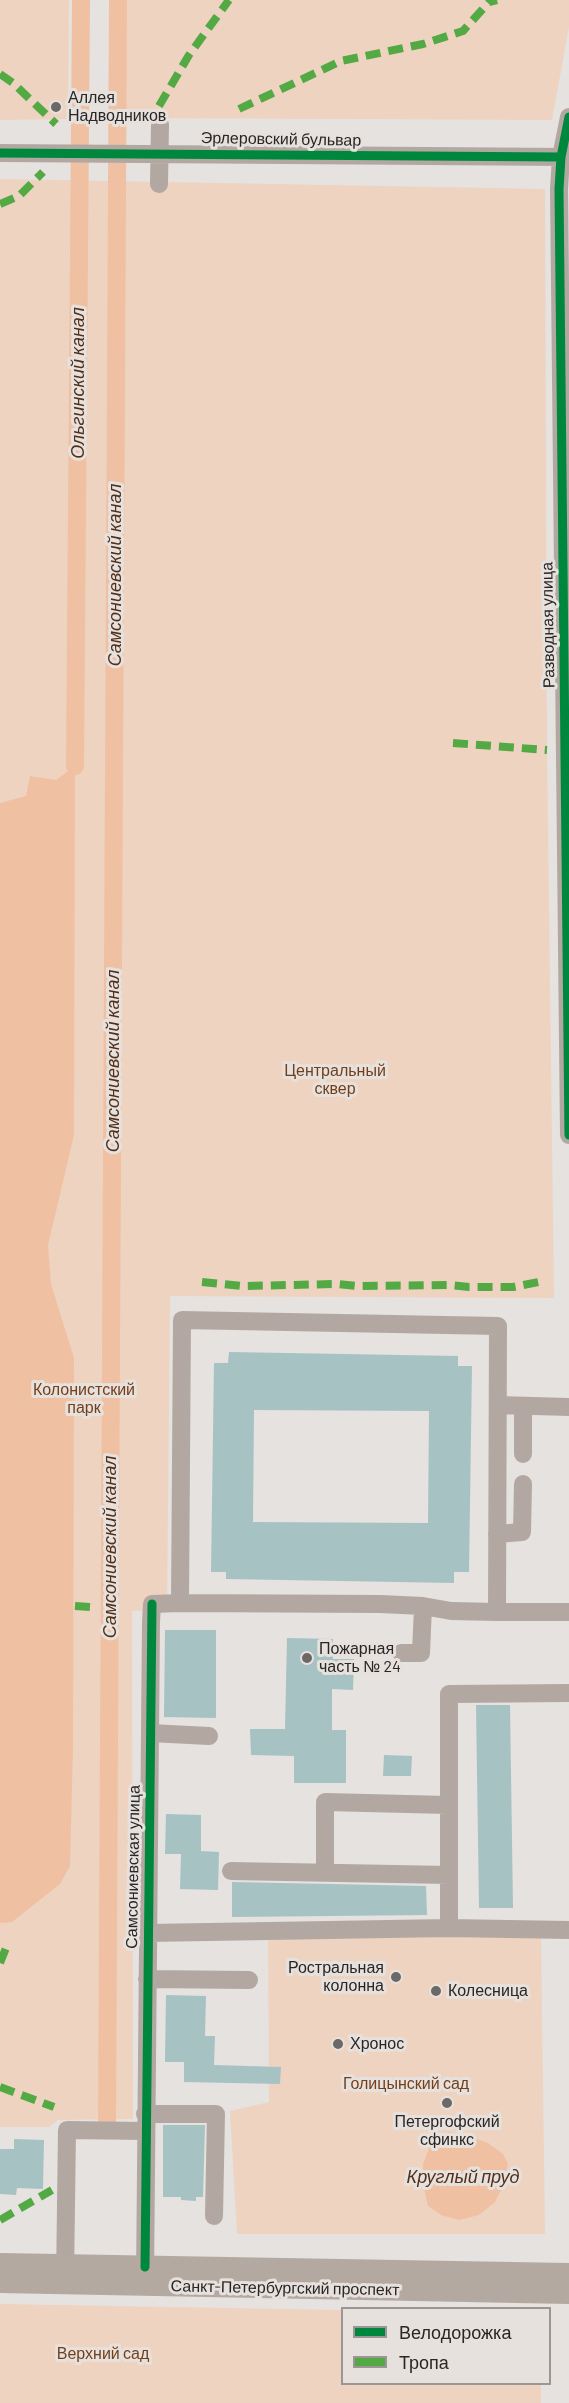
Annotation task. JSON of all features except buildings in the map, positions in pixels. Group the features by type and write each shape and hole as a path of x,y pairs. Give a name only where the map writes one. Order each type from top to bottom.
{"main road":[{"name":"Санкт-Петербургский проспект","path":"0,2264 65,2274 569,2293"},
{"name":"Санкт-Петербургский проспект","path":"0,2282 65,2274"},
{"name":"Санкт-Петербургский проспект","path":"145,2276 569,2274"}],"street":[{"name":"Разводная улица","path":"569,117 559,189 566,537 569,1135"},
{"path":"159,184 160,124"},
{"name":"Эрлеровский бульвар","path":"0,153 565,157"},
{"path":"497,1612 498,1326 182,1320 180,1603 423,1606 452,1611 497,1612 569,1612"},
{"path":"498,1405 569,1407"},
{"path":"523,1407 523,1454"},
{"path":"497,1534 522,1532 523,1484"},
{"name":"Самсониевская улица","path":"145,2276 152,1604 180,1603"},
{"path":"401,1653 421,1653 423,1606"},
{"path":"449,1928 449,1694 569,1693"},
{"path":"150,1733 209,1736"},
{"path":"325,1872 325,1802 448,1805"},
{"path":"231,1871 449,1875"},
{"path":"148,1933 449,1928 569,1930"},
{"path":"147,1979 249,1980"},
{"path":"65,2274 67,2130 216,2114 214,2216"}],"green space":[{"path":"0,0 69,0 68,119 0,120"},
{"path":"124,0 569,0 569,27 552,120 124,118"},
{"name":"Центральный сквер","path":"0,179 545,189 547,750 554,1298 170,1296 167,1609 132,1611 133,2119 58,2120 49,2127 0,2127"},
{"name":"Голицынский сад","path":"268,1936 541,1937 545,2234 237,2234 230,2111 269,2102"},
{"name":"Верхний сад","path":"0,2304 341,2310 341,2385 541,2385 541,2403 0,2403"}],"water":[{"path":"75,766 74,1135 48,1245 51,1284 74,1358 73,1747 70,1866 60,1884 12,1922 0,1923 0,803 26,796 30,776 56,780"},
{"name":"Круглый пруд","path":"449,2132 488,2143 503,2154 508,2164 503,2186 495,2202 479,2215 459,2220 441,2215 428,2206 424,2188 423,2164 432,2141"}],"waterway":[{"name":"Ольгинский канал","path":"75,766 81,0"},
{"name":"Самсониевский канал","path":"107,2122 118,0"}],"marked path":[{"path":"159,106 189,55 229,0"},
{"path":"239,109 341,61 423,44 463,31 489,2 497,0"},
{"path":"0,74 13,83 56,124"},
{"path":"0,204 19,196 43,172"},
{"path":"453,743 547,750"},
{"path":"202,1282 243,1286 337,1284 513,1287 544,1281"},
{"path":"75,1606 90,1607"},
{"path":"0,1963 6,1948"},
{"path":"0,2087 54,2107"},
{"path":"0,2220 52,2190"}],"cycle path":[{"path":"569,117 561,157 559,189 569,1135"},
{"path":"0,153 561,157"},
{"path":"145,2267 152,1604"}],"place":[{"name":"Аллея Надводников","path":"56,107"},
{"name":"Пожарная часть № 24","path":"307,1658"},
{"name":"Ростральная колонна","path":"396,1977"},
{"name":"Колесница","path":"436,1991"},
{"name":"Хронос","path":"338,2044"},
{"name":"Петергофский сфинкс","path":"447,2103"}],"park label":[{"name":"Колонистский парк","path":"84,1399"}]}
